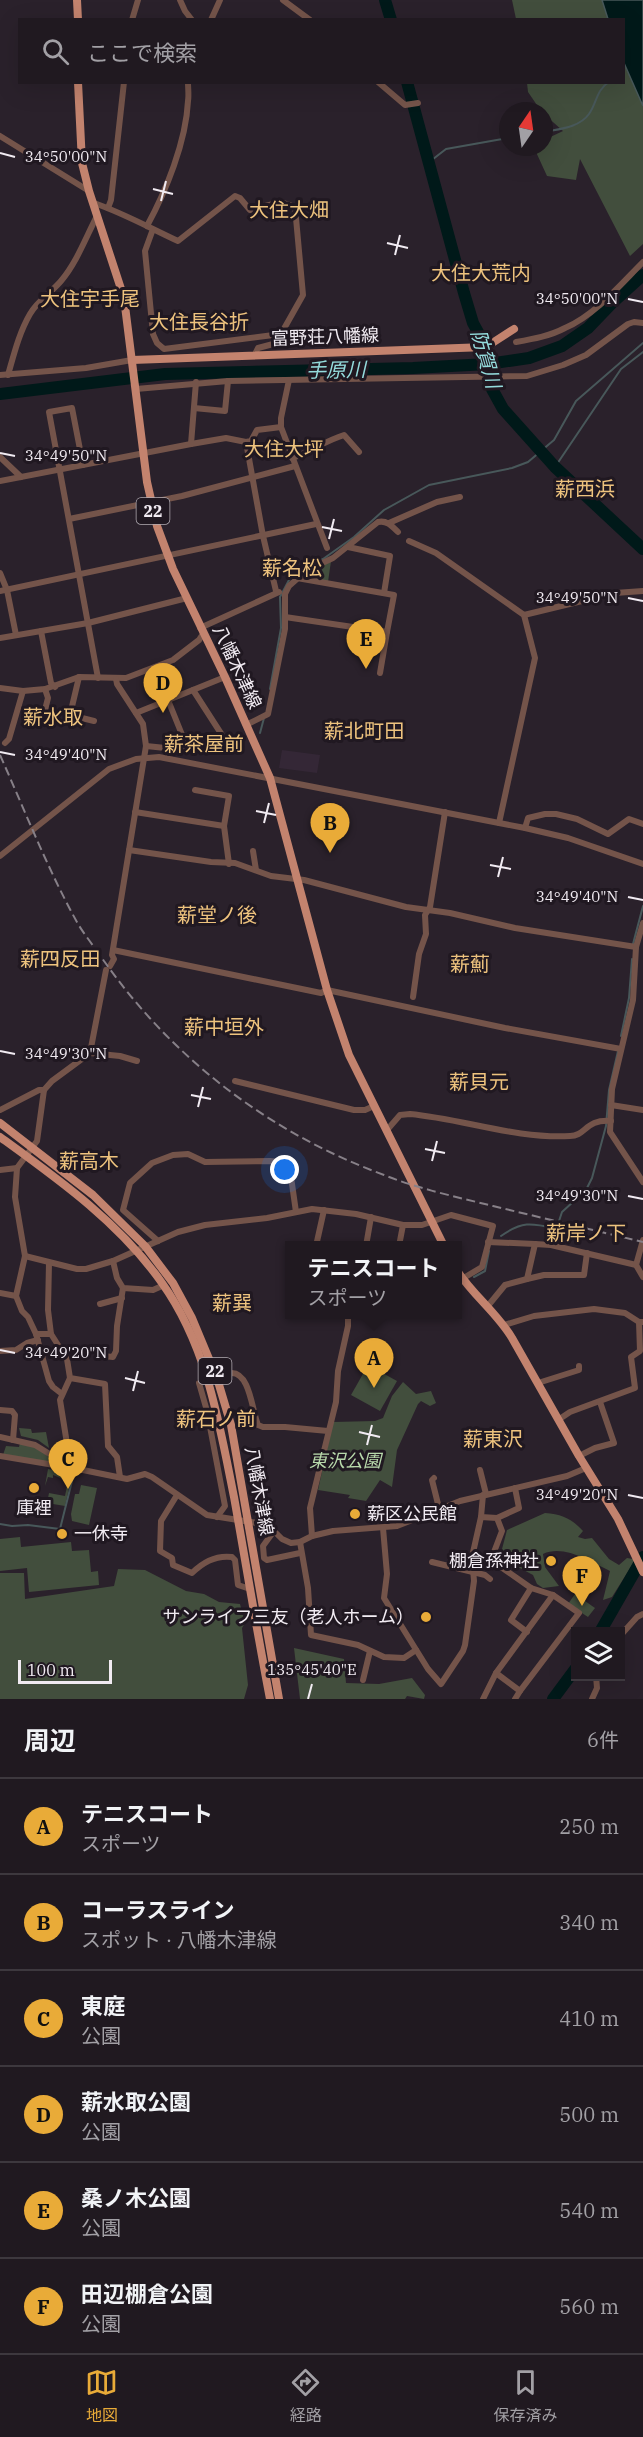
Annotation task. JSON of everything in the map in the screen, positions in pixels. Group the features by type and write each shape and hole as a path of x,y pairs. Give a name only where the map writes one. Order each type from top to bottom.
{"main road":[{"path":"77,0 78,18"},
{"name":"八幡木津線","path":"78,84 82,163 88,191 94,203 124,298 151,503 167,556 270,778 327,990 349,1055 442,1241"},
{"name":"富野荘八幡線","path":"132,363 486,347 514,329"},
{"name":"八幡木津線","path":"0,1123 28,1152"},
{"name":"八幡木津線","path":"0,1137 28,1152 93,1195 173,1283 192,1318 231,1425 250,1588 270,1699"},
{"name":"八幡木津線","path":"141,1249 185,1322 213,1379"},
{"path":"462,1278 472,1293 504,1325 618,1519 643,1572"},
{"name":"八幡木津線","path":"242,1520 279,1699"}],"street":[{"path":"133,18 138,0"},
{"path":"180,0 184,11 190,18"},
{"path":"212,18 220,0"},
{"path":"283,0 307,18"},
{"path":"108,208 111,200 124,84"},
{"path":"94,203 108,208 150,228 178,241 235,196 240,198 250,210 281,202 295,207 303,295 281,334 164,348 157,343 153,334 145,251 150,228 179,148 188,102 188,84"},
{"path":"380,84 405,105 418,103"},
{"path":"0,136 88,191"},
{"path":"8,375 19,337 30,315 36,305 70,269 97,216"},
{"path":"516,342 540,337 582,319 643,262"},
{"path":"136,387 228,381 527,376 586,355 628,324 643,323"},
{"path":"254,356 258,348 277,343 277,336"},
{"path":"0,375 132,363"},
{"path":"289,380 281,427 327,548"},
{"path":"194,408 225,411 228,381"},
{"path":"191,444 196,382"},
{"path":"83,465 72,408 49,412 98,678"},
{"path":"0,481 226,438 246,442 251,441 257,430 281,427"},
{"path":"292,458 308,453 329,440 344,435 359,452"},
{"path":"246,442 263,536 281,592 285,617 268,714 246,724"},
{"path":"0,457 21,477"},
{"path":"69,519 151,503 295,466"},
{"path":"389,524 437,502 460,497"},
{"path":"0,688 23,691 45,689 79,677 116,679 141,674 173,660 199,640 202,631 281,592 307,570 325,563 348,547 378,522 383,520 398,532"},
{"path":"4,590 316,524"},
{"path":"409,541 436,553 524,615 535,657 500,823"},
{"path":"348,547 390,556 384,593"},
{"path":"0,573 16,635"},
{"path":"297,578 394,595 380,673"},
{"path":"524,615 615,593 643,591"},
{"path":"0,638 88,623 187,598"},
{"path":"285,617 387,632"},
{"path":"41,631 51,683 55,687"},
{"path":"79,677 70,715 94,721"},
{"path":"136,713 225,677"},
{"path":"90,1053 108,968 113,963 113,950 146,746 143,724 116,679"},
{"path":"42,722 48,698 45,689"},
{"path":"193,690 222,735"},
{"path":"5,743 9,739 23,691"},
{"path":"146,746 185,750 187,747 168,700"},
{"path":"0,856 97,776 125,761 145,758 175,759 525,828 568,838 643,864"},
{"path":"195,790 229,796 224,826 229,864"},
{"path":"135,812 224,826"},
{"path":"414,997 419,954 426,934 425,915 428,911 445,812"},
{"path":"525,828 528,818 545,814 577,819 608,834 625,820 629,819 643,824"},
{"path":"129,850 235,863 278,877 298,879 428,911 450,913 515,928 634,947"},
{"path":"256,854 256,870"},
{"path":"643,922 634,947 633,1000 619,1048 608,1121 612,1137 628,1157 643,1182"},
{"path":"113,950 321,993 327,990 505,1028 619,1048"},
{"path":"62,1394 49,1381 37,1337 16,1296 25,1256 15,1197 17,1168 37,1141 44,1090 62,1073 90,1053 120,1056 137,1061"},
{"path":"235,1080 354,1110 364,1110 374,1106"},
{"path":"0,1110 39,1090 44,1090"},
{"path":"611,1105 643,1110"},
{"path":"387,1130 400,1115 410,1114 527,1134 573,1137 595,1121 608,1121"},
{"path":"158,1241 123,1210 130,1183 152,1163 173,1155 188,1154 205,1162 289,1163 296,1212"},
{"path":"0,1170 17,1168"},
{"path":"25,1256 49,1263 86,1269 113,1261 178,1232 206,1225 312,1209 371,1217 403,1225 422,1225 451,1215 493,1226 482,1267 462,1274"},
{"path":"317,1241 324,1210"},
{"path":"367,1241 371,1217"},
{"path":"400,1241 403,1225"},
{"path":"643,1240 636,1265 643,1277"},
{"path":"488,1242 551,1245 636,1265"},
{"path":"527,1279 535,1244"},
{"path":"487,1307 505,1285 544,1275 584,1275 587,1253"},
{"path":"103,1356 113,1357 116,1352 117,1326 122,1298 123,1288 117,1278 113,1261"},
{"path":"49,1263 48,1310 51,1334 67,1359 70,1378 60,1400 68,1450 77,1467"},
{"path":"123,1288 153,1290 164,1285"},
{"path":"0,1293 16,1296"},
{"path":"100,1304 122,1298"},
{"path":"504,1325 534,1316 594,1309 625,1313 641,1322 640,1352 631,1357 635,1388 570,1412 558,1420"},
{"path":"312,1536 310,1508 336,1402 338,1371 348,1319"},
{"path":"0,1351 16,1350 37,1337 51,1334"},
{"path":"538,1383 579,1370 579,1366"},
{"path":"217,1517 225,1506 207,1411 199,1383 232,1373 240,1375 246,1382 258,1425 328,1431"},
{"path":"70,1378 105,1384 107,1441 119,1462 120,1478"},
{"path":"579,1456 595,1448 614,1443 610,1425 600,1402"},
{"path":"0,1410 12,1411 15,1415 14,1440"},
{"path":"0,1437 35,1445 77,1467"},
{"path":"0,1456 77,1467 127,1479 145,1474 197,1509 217,1517 257,1523 291,1543 333,1531 397,1526 439,1508 567,1476 586,1468"},
{"path":"382,1528 387,1574 384,1598 428,1669 441,1684 463,1651 474,1573 472,1557 484,1495 480,1470"},
{"path":"434,1478 432,1480 439,1508"},
{"path":"481,1517 497,1518 519,1508 515,1488"},
{"path":"177,1495 161,1521 160,1551 172,1558 173,1565 192,1573 204,1562 224,1556 232,1557 238,1585 250,1588"},
{"path":"497,1518 502,1531 491,1560 531,1588 553,1596 579,1613 514,1699"},
{"path":"274,1531 263,1546 264,1558 267,1560 300,1553"},
{"path":"300,1542 300,1553 308,1588 311,1635 358,1645 384,1657 404,1658 416,1650"},
{"path":"432,1562 490,1579"},
{"path":"527,1632 511,1620 531,1588"},
{"path":"483,1699 496,1673 553,1596"},
{"path":"625,1631 637,1617 643,1614"},
{"path":"363,1680 370,1651"},
{"path":"496,1673 520,1692"},
{"path":"592,1699 597,1688 596,1681"}],"shaded area":[{"path":"602,0 643,0 643,106 625,65 625,18 608,18"},
{"path":"282,750 320,755 317,773 279,768"}],"green space":[{"path":"512,0 602,0 608,18 516,18"},
{"path":"625,65 643,106 643,244 630,256 580,159 576,180 547,176 538,156 553,156 553,136 563,131 553,122 553,102 535,102 528,92 527,84 625,84"},
{"path":"331,561 328,582 301,578 301,575"},
{"path":"368,1365 397,1381 380,1411 351,1395"},
{"name":"東沢公園","path":"403,1382 416,1394 431,1391 436,1403 430,1406 421,1401 418,1404 397,1450 392,1487 380,1480 366,1501 348,1498 350,1495 318,1490 333,1422 375,1421 383,1418 392,1396"},
{"path":"19,1428 31,1429 32,1433 46,1432 49,1448 38,1440 21,1436"},
{"path":"20,1443 31,1445 48,1456 72,1466 3,1455 6,1446 19,1447"},
{"path":"48,1469 72,1474 65,1506 47,1503 49,1493 65,1496 68,1481 53,1475 53,1478 48,1477 45,1486"},
{"path":"81,1485 97,1488 89,1525 72,1521 75,1494 79,1494"},
{"path":"545,1513 571,1520 583,1531 578,1537 592,1538 609,1559 619,1565 627,1558 633,1559 634,1562 612,1597 603,1600 610,1571 586,1559 560,1551 543,1554 545,1567 559,1586 543,1588 537,1584 533,1575 518,1567 502,1549 507,1530"},
{"path":"20,1537 21,1547 71,1542 72,1551 89,1550 91,1572 98,1571 99,1585 29,1592 27,1568 0,1571 0,1539"},
{"path":"118,1569 145,1570 186,1591 204,1594 219,1602 240,1604 245,1623 242,1628 248,1685 244,1699 0,1699 0,1573 24,1573 25,1599 114,1586"},
{"path":"575,1594 595,1608 588,1617 568,1604"},
{"path":"294,1648 344,1659 346,1683 379,1684 412,1678 425,1695 424,1699 407,1696 405,1699 300,1699"}],"waterway":[{"name":"防賀川","path":"385,0 390,18"},
{"name":"防賀川","path":"408,84 464,293 473,323 485,345 492,389 503,409 555,467 643,549"},
{"path":"553,130 568,127 585,119 606,84"},
{"path":"428,163 446,149 499,140"},
{"name":"手原川","path":"0,394 165,374 413,368 488,364 529,358 562,346 588,328 643,275"},
{"path":"270,689 281,628 280,597 289,580 302,569 323,559 354,537 384,510 429,485 512,468 528,462 554,440 576,401 643,343"},
{"path":"555,467 621,369 643,352"},
{"path":"260,733 264,718"},
{"path":"633,944 643,906"},
{"path":"621,1036 629,998 632,959"},
{"path":"559,1221 562,1212 586,1190 592,1178 606,1126 609,1090 618,1051"},
{"path":"501,1236 527,1224 555,1228 559,1223"},
{"path":"474,1277 485,1271 489,1251"},
{"path":"0,1524 60,1529 73,1477"},
{"path":"603,1627 643,1557"},
{"path":"553,1699 571,1675"}],"railway":[{"path":"0,755 57,883 84,934 131,997 161,1030 193,1061 228,1089 264,1115 302,1138 342,1158 397,1180 424,1189 643,1242"}],"place":[{"name":"桑ノ木公園","path":"366,669"},
{"name":"薪水取公園","path":"163,713"},
{"name":"コーラスライン","path":"330,853"},
{"name":"テニスコート","path":"374,1388"},
{"name":"庫裡","path":"34,1488"},
{"name":"東庭","path":"68,1489"},
{"name":"薪区公民館","path":"355,1514"},
{"name":"一休寺","path":"62,1534"},
{"name":"棚倉孫神社","path":"551,1561"},
{"name":"田辺棚倉公園","path":"582,1606"},
{"name":"サンライフ三友（老人ホーム）","path":"426,1617"}],"district":[{"name":"大住大畑","path":"289,210"},
{"name":"大住大荒内","path":"481,273"},
{"name":"大住宇手尾","path":"90,299"},
{"name":"大住長谷折","path":"199,322"},
{"name":"大住大坪","path":"284,449"},
{"name":"薪西浜","path":"585,489"},
{"name":"薪名松","path":"292,568"},
{"name":"薪水取","path":"53,717"},
{"name":"薪北町田","path":"364,731"},
{"name":"薪茶屋前","path":"204,744"},
{"name":"薪堂ノ後","path":"217,915"},
{"name":"薪四反田","path":"60,959"},
{"name":"薪薊","path":"470,964"},
{"name":"薪中垣外","path":"224,1027"},
{"name":"薪貝元","path":"479,1082"},
{"name":"薪高木","path":"89,1161"},
{"name":"薪岸ノ下","path":"586,1233"},
{"name":"薪巽","path":"232,1303"},
{"name":"薪石ノ前","path":"216,1419"},
{"name":"薪東沢","path":"493,1439"}]}
